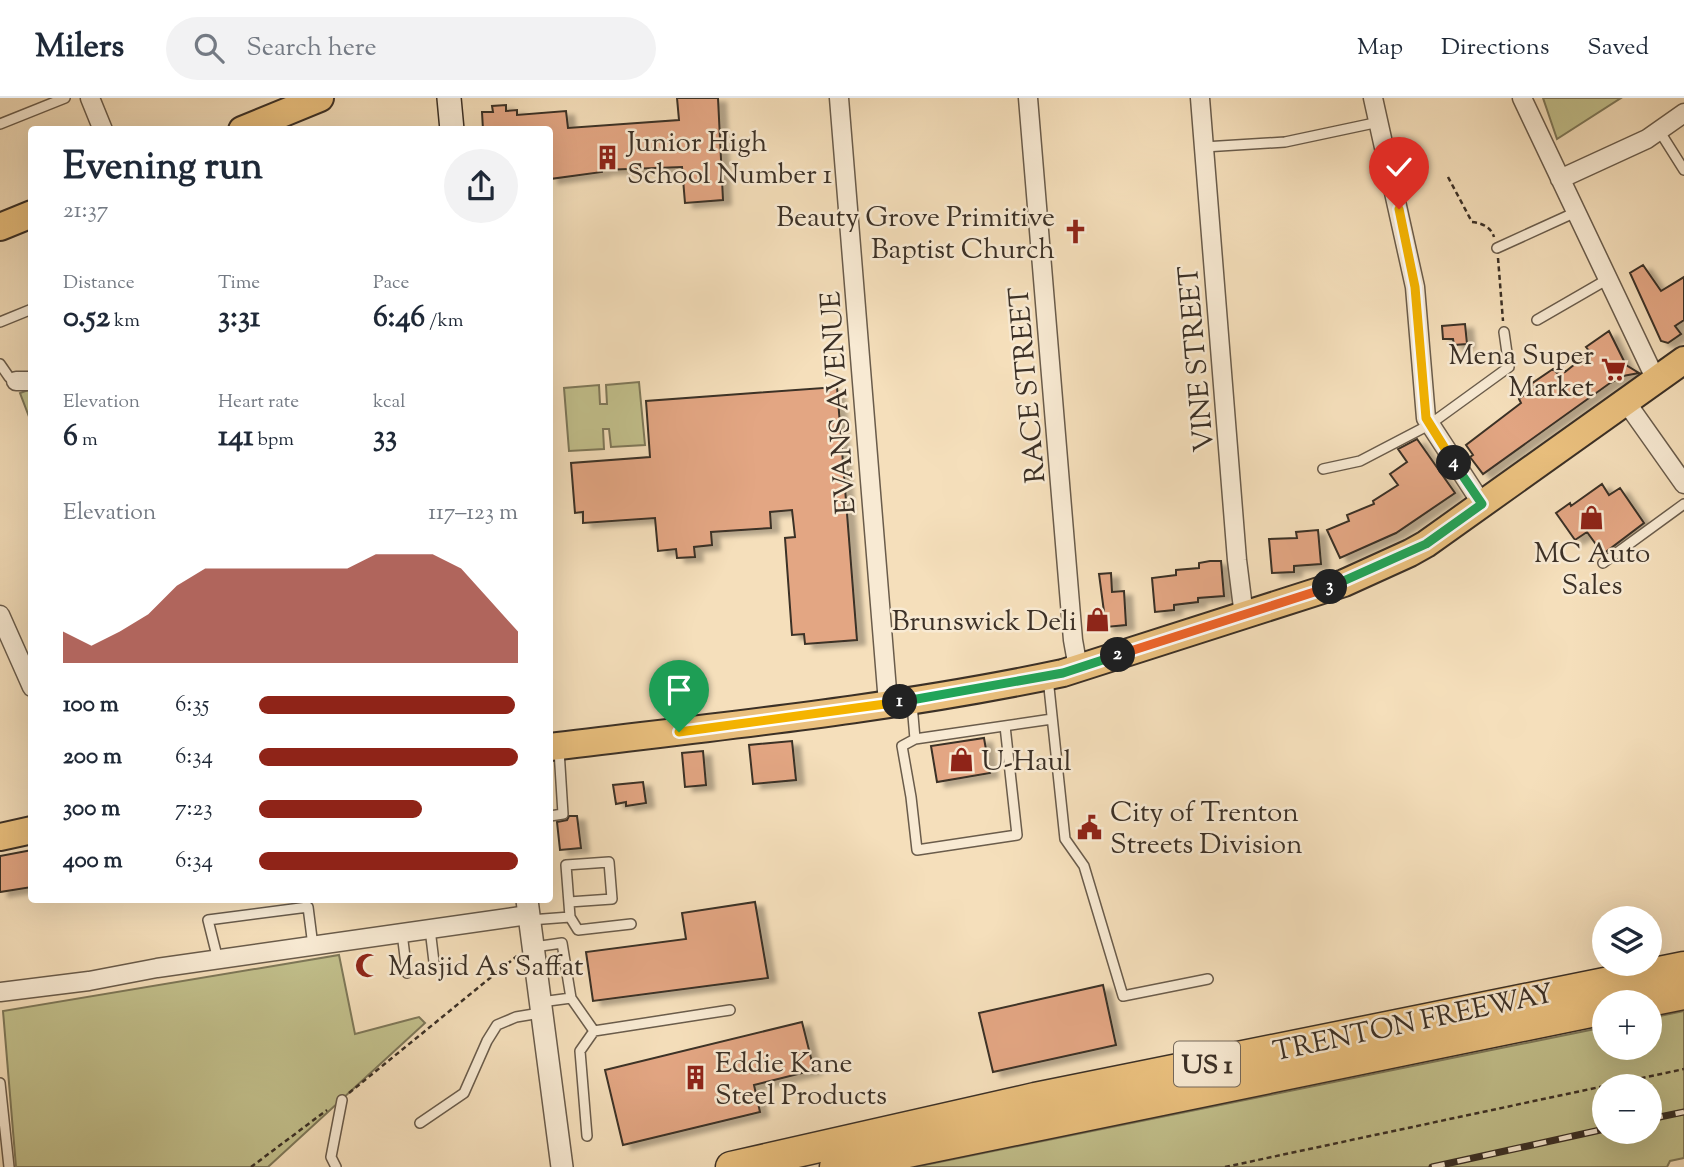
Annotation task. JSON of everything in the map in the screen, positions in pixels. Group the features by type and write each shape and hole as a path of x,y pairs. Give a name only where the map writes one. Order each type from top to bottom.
{"highway":[{"name":"TRENTON FREEWAY","path":"731,1167 1035,1098 1684,967"},
{"path":"1662,998 1684,994"},
{"name":"TRENTON FREEWAY","path":"835,1167 1592,1013"}],"main road":[{"path":"248,126 277,106 320,98"},
{"path":"449,98 452,126"},
{"path":"0,227 28,216"},
{"path":"554,758 1048,676 1344,583 1410,553 1684,360"},
{"path":"0,836 28,831"}],"street":[{"path":"90,98 101,126"},
{"name":"EVANS AVENUE","path":"839,98 865,437 899,702"},
{"name":"RACE STREET","path":"1028,98 1073,640 1078,668"},
{"name":"VINE STREET","path":"1200,98 1237,560 1244,616"},
{"path":"1373,98 1415,287 1425,412 1429,425 1482,504"},
{"path":"1522,98 1656,380"},
{"path":"1560,179 1660,132 1684,113"},
{"path":"1626,402 1684,484"},
{"path":"0,615 28,678"},
{"path":"0,992 430,929 528,911 560,1157"}],"lane":[{"path":"1,121 65,98"},
{"path":"1204,147 1285,142 1379,122"},
{"path":"1660,132 1684,170"},
{"path":"1497,248 1576,212"},
{"path":"1537,320 1608,279"},
{"path":"0,322 28,311"},
{"path":"1323,469 1360,461 1429,425 1509,367 1504,332"},
{"path":"0,363 9,377 24,381"},
{"path":"1603,563 1684,504"},
{"path":"1048,676 1065,839 1084,866 1123,996 1208,979"},
{"path":"899,702 915,738"},
{"path":"1005,726 1017,835 917,850 902,746 915,738 1052,719"},
{"path":"553,816 563,814 554,758"},
{"path":"569,902 612,899 609,862 566,865 570,917 578,930 631,924"},
{"path":"218,960 208,920 308,907 313,946"},
{"path":"528,911 570,917"},
{"path":"430,929 434,962"},
{"path":"402,933 407,973"},
{"path":"532,946 562,943 571,998 594,1031"},
{"path":"420,1123 464,1093 497,1025 540,1007 571,998"},
{"path":"587,1136 580,1051 594,1031 730,1010"},
{"path":"0,1083 9,1167"},
{"path":"336,1167 331,1157 342,1100"}],"path":[{"path":"251,1167 342,1100 532,946"},
{"path":"1225,1167 1684,1069"}],"shaded area":[{"path":"1543,98 1621,98 1557,139"},
{"path":"639,382 645,445 611,447 609,429 603,429 604,449 569,451 564,388 599,385 600,404 607,404 606,385"},
{"path":"28,390 28,414 20,393"},
{"path":"339,955 355,1034 419,1017 425,1023 268,1167 16,1167 3,1011"},
{"path":"1684,1011 1684,1158 1670,1161 1667,1167 915,1167 1592,1030 1592,1060 1662,1060 1662,1016"}],"building":[{"name":"Junior High School Number 1","path":"677,98 718,98 723,200 685,203 682,167 602,170 553,179 553,126 483,126 482,112 493,112 492,106 506,105 506,111 517,110 517,115 566,111 568,128 679,120"},
{"path":"1643,265 1661,291 1684,277 1684,320 1675,326 1681,334 1668,343 1661,341 1630,273"},
{"path":"1465,324 1467,344 1454,345 1453,339 1443,339 1442,326"},
{"path":"1609,331 1626,365 1639,373 1623,376 1610,383 1483,474 1470,457 1473,455 1466,445 1521,403 1519,399 1534,387 1531,384 1553,369 1557,373 1563,368 1565,372 1590,352 1586,347"},
{"path":"837,387 857,640 805,644 804,634 792,635 785,538 795,537 792,510 770,512 771,528 711,532 712,545 694,547 695,557 677,558 676,549 658,551 655,518 583,523 583,512 575,513 571,463 650,457 646,401"},
{"path":"1417,439 1455,493 1396,533 1340,558 1327,530 1349,521 1347,515 1374,504 1373,501 1398,485 1390,474 1407,462 1398,449"},
{"name":"MC Auto Sales","path":"1602,484 1609,495 1620,488 1644,523 1603,554 1587,532 1575,540 1556,513"},
{"path":"1318,530 1321,564 1294,566 1294,572 1272,573 1269,539 1297,538 1296,532"},
{"path":"1221,561 1224,596 1198,598 1198,602 1174,605 1174,610 1155,612 1152,578 1176,575 1176,570 1199,568 1199,563"},
{"path":"1111,573 1112,592 1124,591 1126,625 1106,627 1099,574"},
{"name":"U-Haul","path":"984,738 990,773 937,782 931,746"},
{"path":"792,741 796,780 753,784 749,745"},
{"path":"703,751 706,785 685,787 682,753"},
{"path":"643,782 646,803 626,806 626,802 616,804 613,785"},
{"path":"569,816 577,816 581,848 560,850 557,822 567,820"},
{"path":"28,851 28,888 0,892 0,856"},
{"path":"755,902 768,978 593,1001 586,952 686,939 682,913"},
{"path":"1103,985 1116,1045 993,1072 979,1013"},
{"name":"Eddie Kane Steel Products","path":"802,1022 814,1070 754,1085 760,1112 623,1145 605,1070"}],"railway":[{"path":"1662,1117 1684,1112"},
{"path":"1432,1167 1592,1132"}],"place":[{"name":"Junior High School Number 1","path":"607,157"},
{"name":"Beauty Grove Primitive Baptist Church","path":"1075,232"},
{"name":"Mena Super Market","path":"1614,370"},
{"name":"MC Auto Sales","path":"1592,518"},
{"name":"Brunswick Deli","path":"1097,620"},
{"name":"U-Haul","path":"961,760"},
{"name":"City of Trenton Streets Division","path":"1090,827"},
{"name":"Masjid As Saffat","path":"368,965"},
{"name":"Eddie Kane Steel Products","path":"695,1078"}],"route":[{"path":"679,732 926,698 1063,673 1344,583 1426,544 1482,504 1426,418 1415,287 1399,209"}]}
